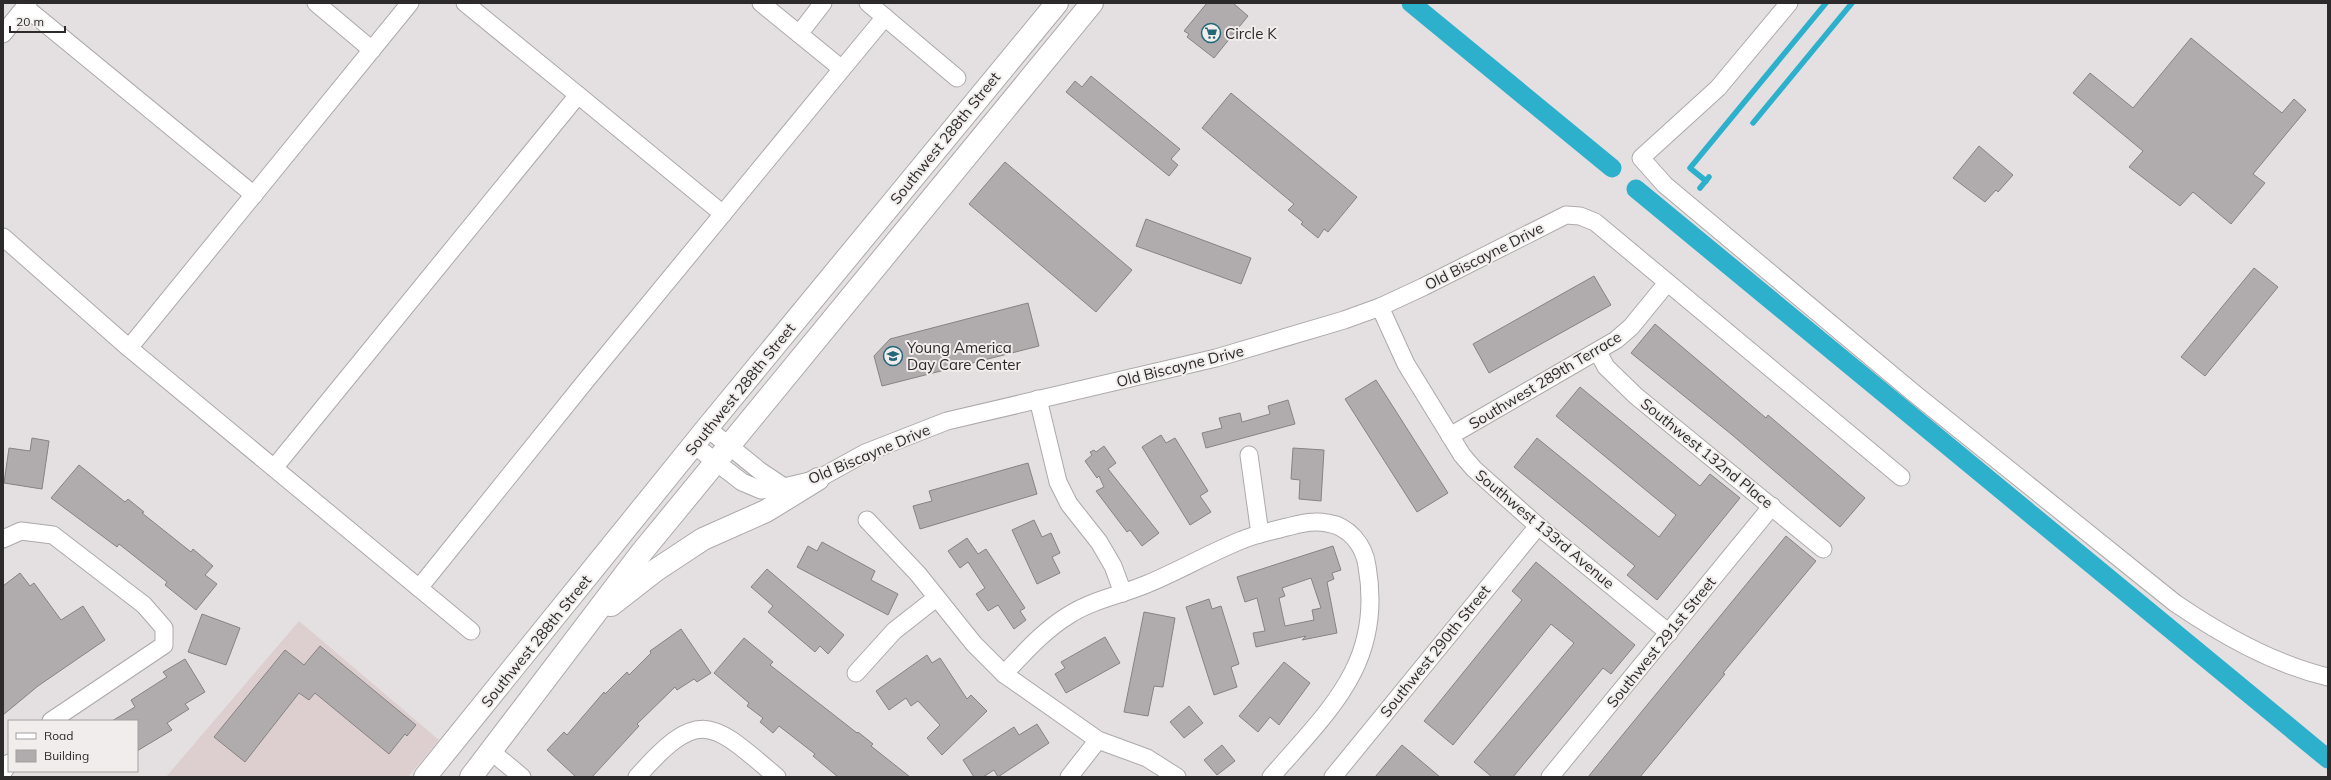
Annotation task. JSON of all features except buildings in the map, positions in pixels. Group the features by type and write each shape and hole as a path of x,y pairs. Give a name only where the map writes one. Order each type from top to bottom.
{"main road":[{"name":"Southwest 288th Street","path":"425,777 701,436 1057,3"},
{"name":"Southwest 288th Street","path":"472,777 592,618 722,454 1092,3"},
{"path":"851,253 872,270"},
{"path":"592,618 703,539 766,511 818,478"}],"street":[{"path":"316,3 372,50"},
{"path":"129,348 410,3"},
{"path":"465,3 723,214"},
{"path":"761,3 842,69"},
{"path":"798,34 824,3"},
{"path":"868,3 957,78"},
{"path":"1789,3 1718,88 1641,158 1665,185 1915,394 2175,603 2207,625 2241,643 2284,663 2328,677"},
{"path":"3,34 26,5 254,195"},
{"path":"419,588 885,17"},
{"path":"274,468 578,95"},
{"name":"Old Biscayne Drive","path":"701,436 722,454 752,487 761,490 784,487 818,478 865,453 922,430 981,412 1224,356 1304,333 1380,307 1479,261 1566,214 1580,216 1595,222 1668,283"},
{"path":"3,237 129,348 471,631"},
{"path":"1668,283 1901,477"},
{"name":"Southwest 289th Terrace","path":"1450,436 1598,352 1631,327 1668,283"},
{"name":"Southwest 133rd Avenue","path":"1380,307 1406,364 1462,455 1485,480 1538,526 1669,633"},
{"name":"Southwest 132nd Place","path":"1598,352 1606,367 1617,380 1823,549"},
{"path":"1038,399 1058,482 1069,504 1099,542 1112,566 1123,593"},
{"path":"1249,455 1260,534"},
{"name":"Southwest 291st Street","path":"1550,777 1772,506"},
{"path":"867,520 918,574 974,644 1004,674 1098,740 1147,758 1177,777"},
{"path":"1004,674 1028,648 1068,615 1085,606 1123,593 1186,567 1242,540 1260,534 1314,522 1328,523 1341,527 1354,536 1363,550 1370,582 1372,608 1364,648 1347,684 1335,702 1271,777"},
{"name":"Southwest 290th Street","path":"1333,777 1538,526"},
{"path":"3,539 21,532 53,535 144,605 164,628 164,646 53,720"},
{"path":"856,673 894,632 936,598"},
{"path":"637,777 672,740 686,732 708,728 726,737 744,749 776,777"},
{"path":"1069,777 1098,740"},
{"path":"492,752 522,777"}],"shaded area":[{"path":"299,621 439,740 408,777 166,777"}],"waterway":[{"path":"1411,3 1612,168"},
{"path":"1706,181 1690,168 1826,3"},
{"path":"1753,123 1852,3"},
{"path":"1700,188 1709,177"},
{"path":"1636,189 2328,759"}],"place":[{"name":"Circle K","path":"1211,33"},
{"name":"Young America Day Care Center","path":"893,356"}]}
